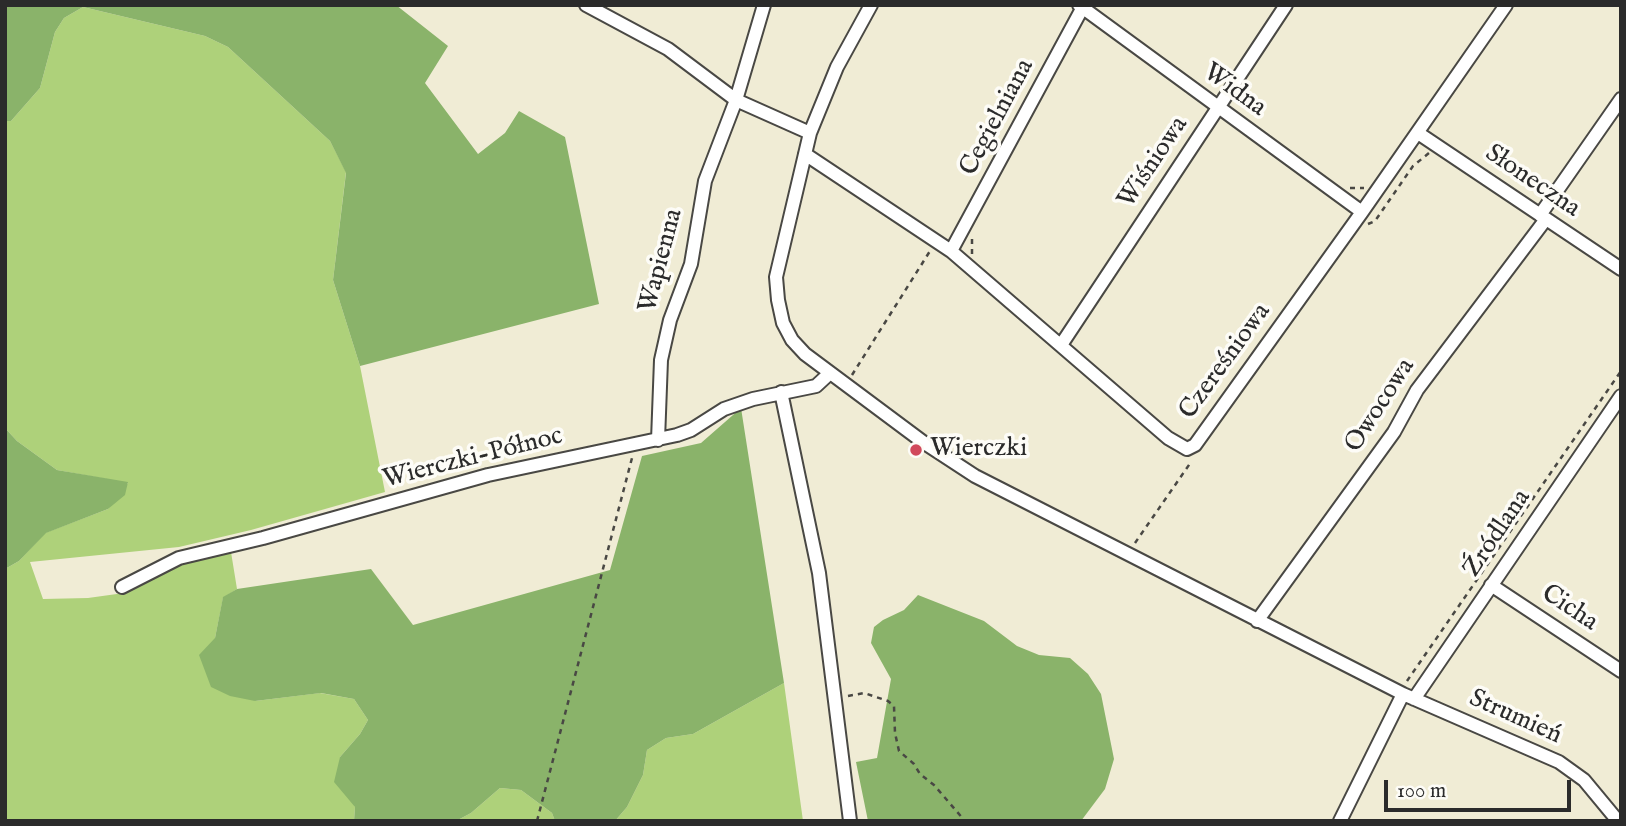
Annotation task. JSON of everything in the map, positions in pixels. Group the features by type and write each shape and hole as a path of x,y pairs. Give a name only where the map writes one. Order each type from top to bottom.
{"street":[{"path":"586,5 668,48 736,100 810,133"},
{"name":"Wapienna","path":"658,440 662,360 670,320 691,264 705,181 736,100 764,5"},
{"path":"872,5 837,67 810,133 776,277 783,323 792,340 805,354 923,442 975,475 1406,695"},
{"name":"Wiśniowa","path":"1060,345 1286,5"},
{"name":"Czereśniowa","path":"805,154 951,251 1168,438 1186,449 1195,445 1506,5"},
{"name":"Widna","path":"1082,6 1362,212"},
{"name":"Cegielniana","path":"951,251 1082,6"},
{"name":"Owocowa","path":"1257,621 1394,432 1417,390 1543,217 1621,99"},
{"name":"Słoneczna","path":"1418,133 1621,269"},
{"name":"Wierczki-Północ","path":"122,587 179,558 263,538 488,475 658,440 691,430 736,404 816,386 830,373"},
{"path":"782,392 819,573 850,821"},
{"name":"Źródlana","path":"1340,821 1406,695 1491,585 1621,396"},
{"name":"Cicha","path":"1491,585 1621,671"},
{"name":"Strumień","path":"1406,695 1559,762 1584,780 1618,821"}],"path":[{"path":"1374,221 1413,166 1431,151"},
{"path":"1344,185 1348,188 1370,188"},
{"path":"850,377 932,248"},
{"path":"1406,695 1621,372"},
{"path":"537,821 636,445"},
{"path":"1127,554 1193,458"},
{"path":"835,698 864,693 888,701 894,706 899,751 934,785 965,821"}],"green space":[{"path":"5,5 396,5 448,46 425,83 478,154 505,133 519,111 565,137 599,304 360,366 333,280 346,173 330,141 228,47 205,36 83,7 64,18 55,32 40,88 11,121 5,121"},
{"path":"83,7 205,36 228,47 330,141 346,172 333,280 360,366 385,492 251,530 179,547 30,562 43,599 88,598 124,593 180,564 231,552 237,589 223,598 215,638 255,701 320,693 354,699 368,720 340,757 355,807 354,821 5,821 5,569 19,561 45,533 108,509 128,483 57,470 17,441 5,428 5,121 11,121 40,88 55,32 64,18"},
{"path":"741,408 784,683 693,734 666,738 647,750 643,775 627,807 615,821 555,821 552,813 521,790 500,788 471,813 456,821 354,821 355,807 334,782 340,757 368,720 354,699 321,693 255,701 230,696 211,687 199,655 215,638 223,597 237,589 371,569 413,625 610,570 642,456 701,443"},
{"path":"5,428 17,441 57,470 128,482 125,495 108,509 46,533 19,561 5,569"},
{"path":"918,595 984,621 1017,646 1039,655 1070,658 1088,674 1101,694 1114,759 1105,789 1081,821 868,821 856,762 877,758 891,679 871,643 874,627 904,610"},
{"path":"784,683 803,821 615,821 627,807 643,775 647,750 666,738 693,734"},
{"path":"500,788 521,790 552,813 555,821 456,821 471,813"}],"place":[{"name":"Wierczki","path":"916,450"}]}
